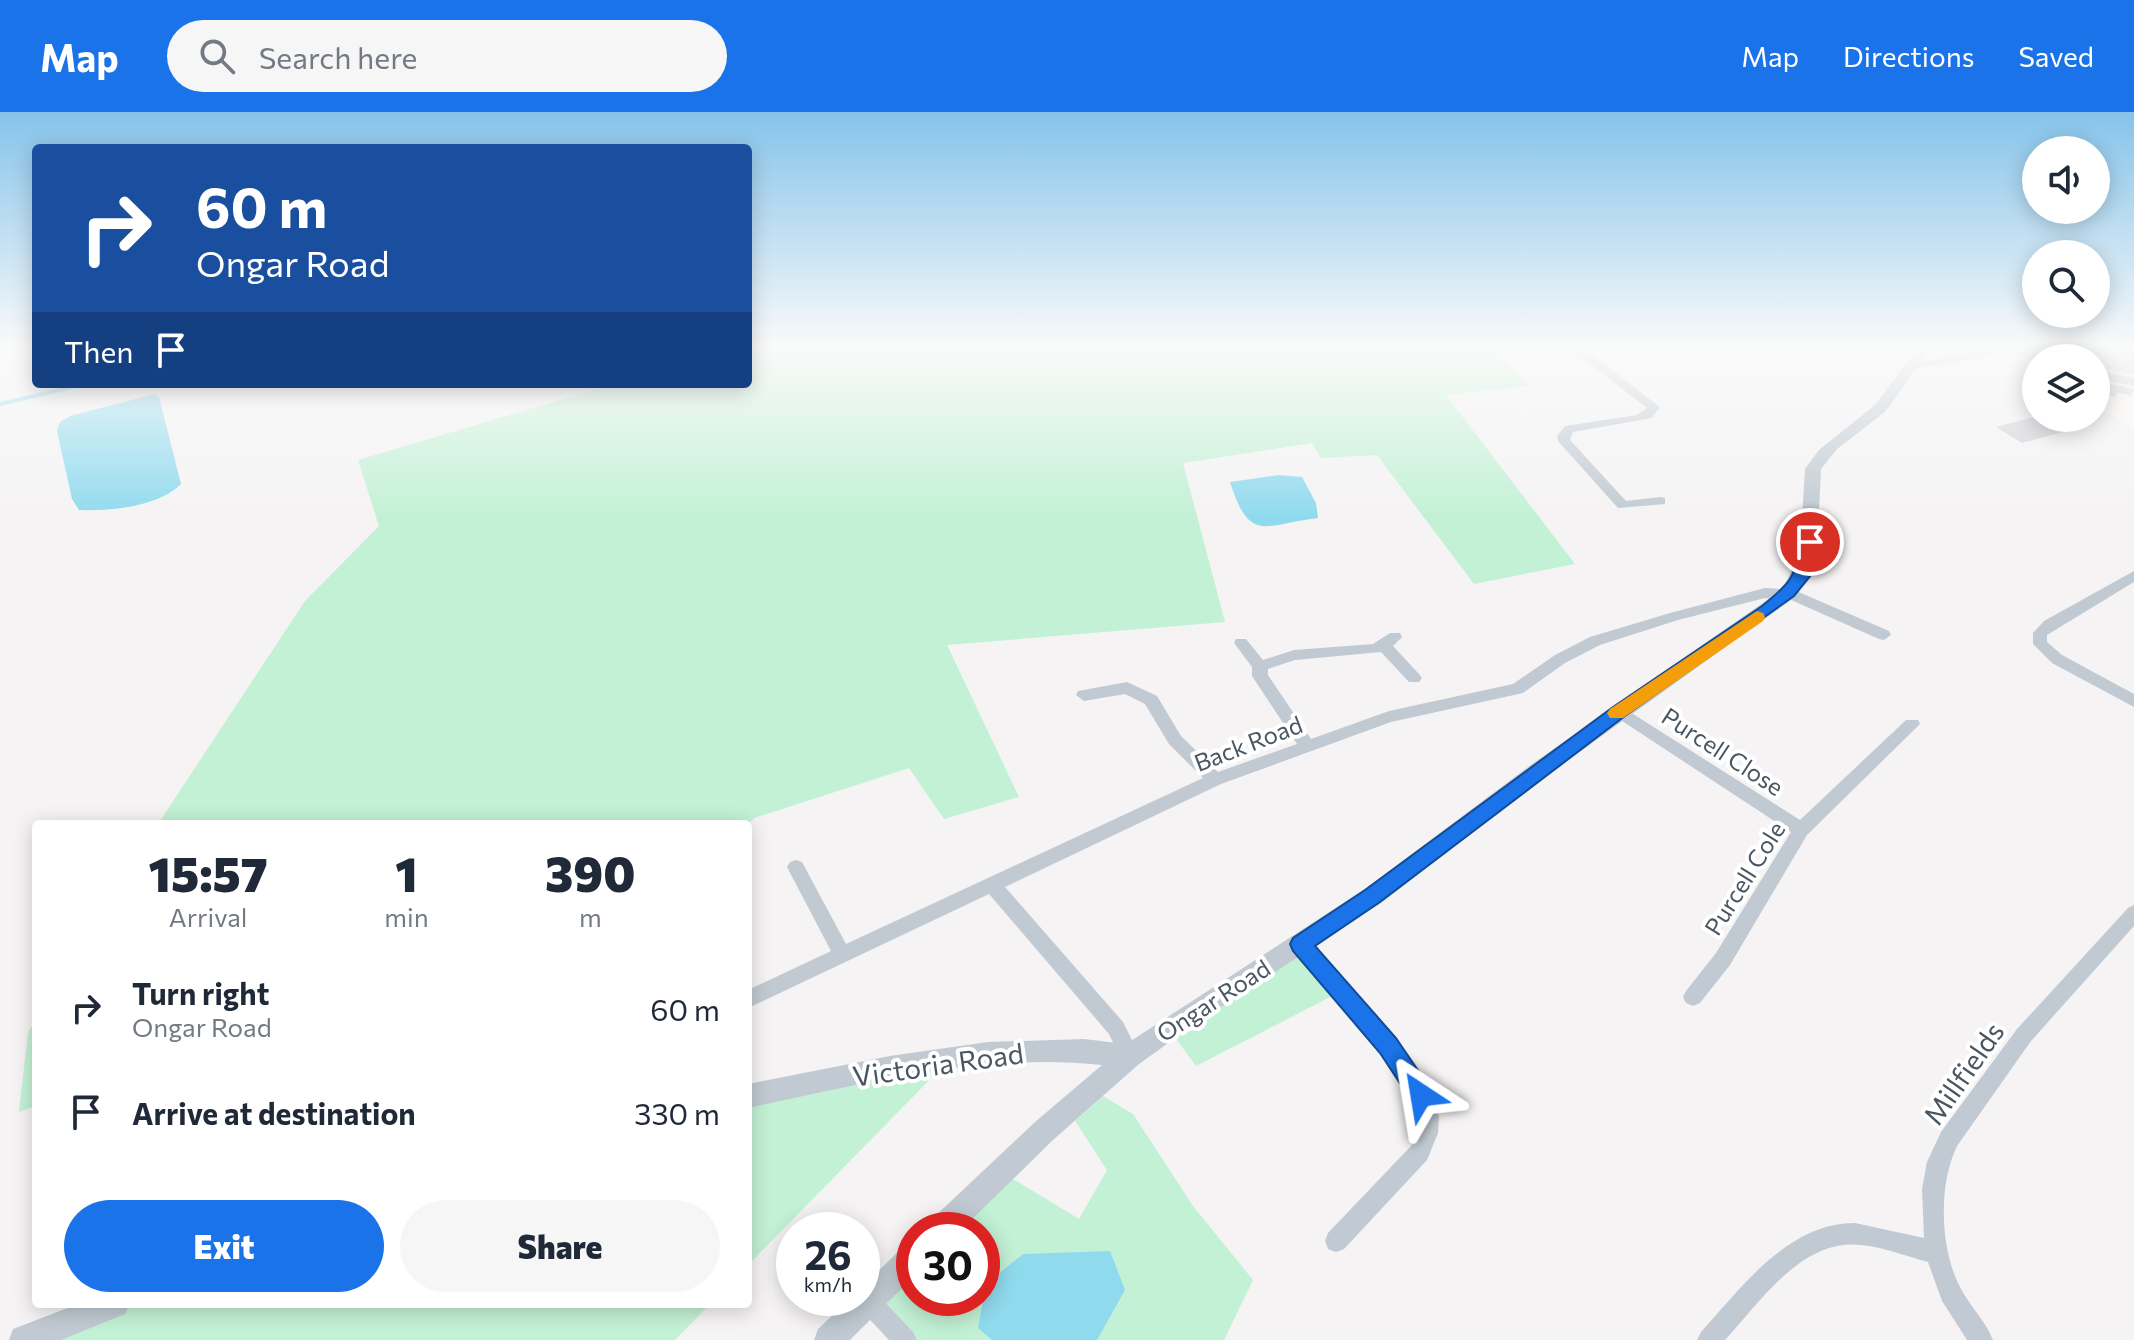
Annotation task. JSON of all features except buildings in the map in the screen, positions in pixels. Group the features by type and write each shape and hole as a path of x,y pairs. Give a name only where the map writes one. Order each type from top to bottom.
{"street":[{"path":"1650,404 1654,407 1648,415 1569,429 1563,436 1564,441 1623,505 1660,501"},
{"name":"Ongar Road","path":"960,1212 1044,1131 1130,1056 1385,887 1619,711 1786,594 1806,567 1810,542 1809,479 1814,466 1828,449 1882,404"},
{"path":"2134,576 2049,625 2040,633 2040,644 2057,659 2134,701"},
{"name":"Back Road","path":"752,997 1215,780 1389,717 1518,689 1576,650 1649,623 1765,593 1786,594"},
{"path":"1786,594 1884,635"},
{"path":"1260,666 1294,655 1389,642 1414,678"},
{"path":"1241,643 1260,666 1260,676 1307,746"},
{"path":"1084,695 1127,688 1151,700 1175,740 1215,780"},
{"name":"Purcell Close","path":"1619,711 1801,830"},
{"name":"Purcell Cole","path":"1693,997 1723,959 1801,830 1912,724"},
{"path":"796,867 842,954"},
{"path":"993,886 1116,1028 1130,1056"},
{"name":"Millfields","path":"1981,1340 1950,1293 1936,1253 1933,1189 1938,1162 1949,1139 2024,1035 2134,913"},
{"path":"1300,944 1388,1045 1412,1078 1430,1115 1427,1136 1419,1153 1336,1241"},
{"name":"Victoria Road","path":"752,1095 861,1074 1024,1051 1059,1048 1130,1056"},
{"path":"1709,1340 1778,1268 1819,1239 1846,1234 1936,1253"},
{"path":"880,1289 896,1274"},
{"path":"24,1340 105,1308"},
{"path":"880,1314 905,1340"},
{"path":"829,1340 853,1316"}],"shaded area":[{"path":"2110,404 2134,404 2134,429 2110,414"}],"green space":[{"path":"546,404 1453,404 1575,564 1474,584 1377,455 1321,458 1312,443 1183,463 1225,622 947,645 1019,797 944,819 909,768 752,820 161,820 305,601 379,526 358,460"},
{"path":"1300,944 1340,992 1196,1066 1168,1028"},
{"path":"32,1026 32,1107 19,1112 28,1032"},
{"path":"948,1061 800,1212 776,1212 776,1236 752,1261 752,1095"},
{"path":"1103,1096 1133,1114 1193,1206 1253,1280 1224,1340 918,1340 880,1304 880,1298 896,1283 896,1316 1000,1316 1000,1212 974,1212 1013,1179 1079,1219 1107,1170 1075,1121"},
{"path":"105,1308 706,1308 675,1340 25,1340"}],"water":[{"path":"115,404 161,404 181,484 147,503 105,510 79,510 72,499 57,431 60,422 70,416"},
{"path":"1279,475 1302,477 1316,503 1318,518 1262,526 1245,515 1230,482"},
{"path":"1110,1251 1125,1290 1097,1340 992,1340 978,1328 980,1316 1000,1316 1000,1273 1023,1254"}],"slow traffic":[{"path":"1616,713 1757,617"}],"route":[{"path":"1421,1095 1388,1045 1300,944 1373,896 1619,711 1789,593 1803,575 1810,542"}]}
